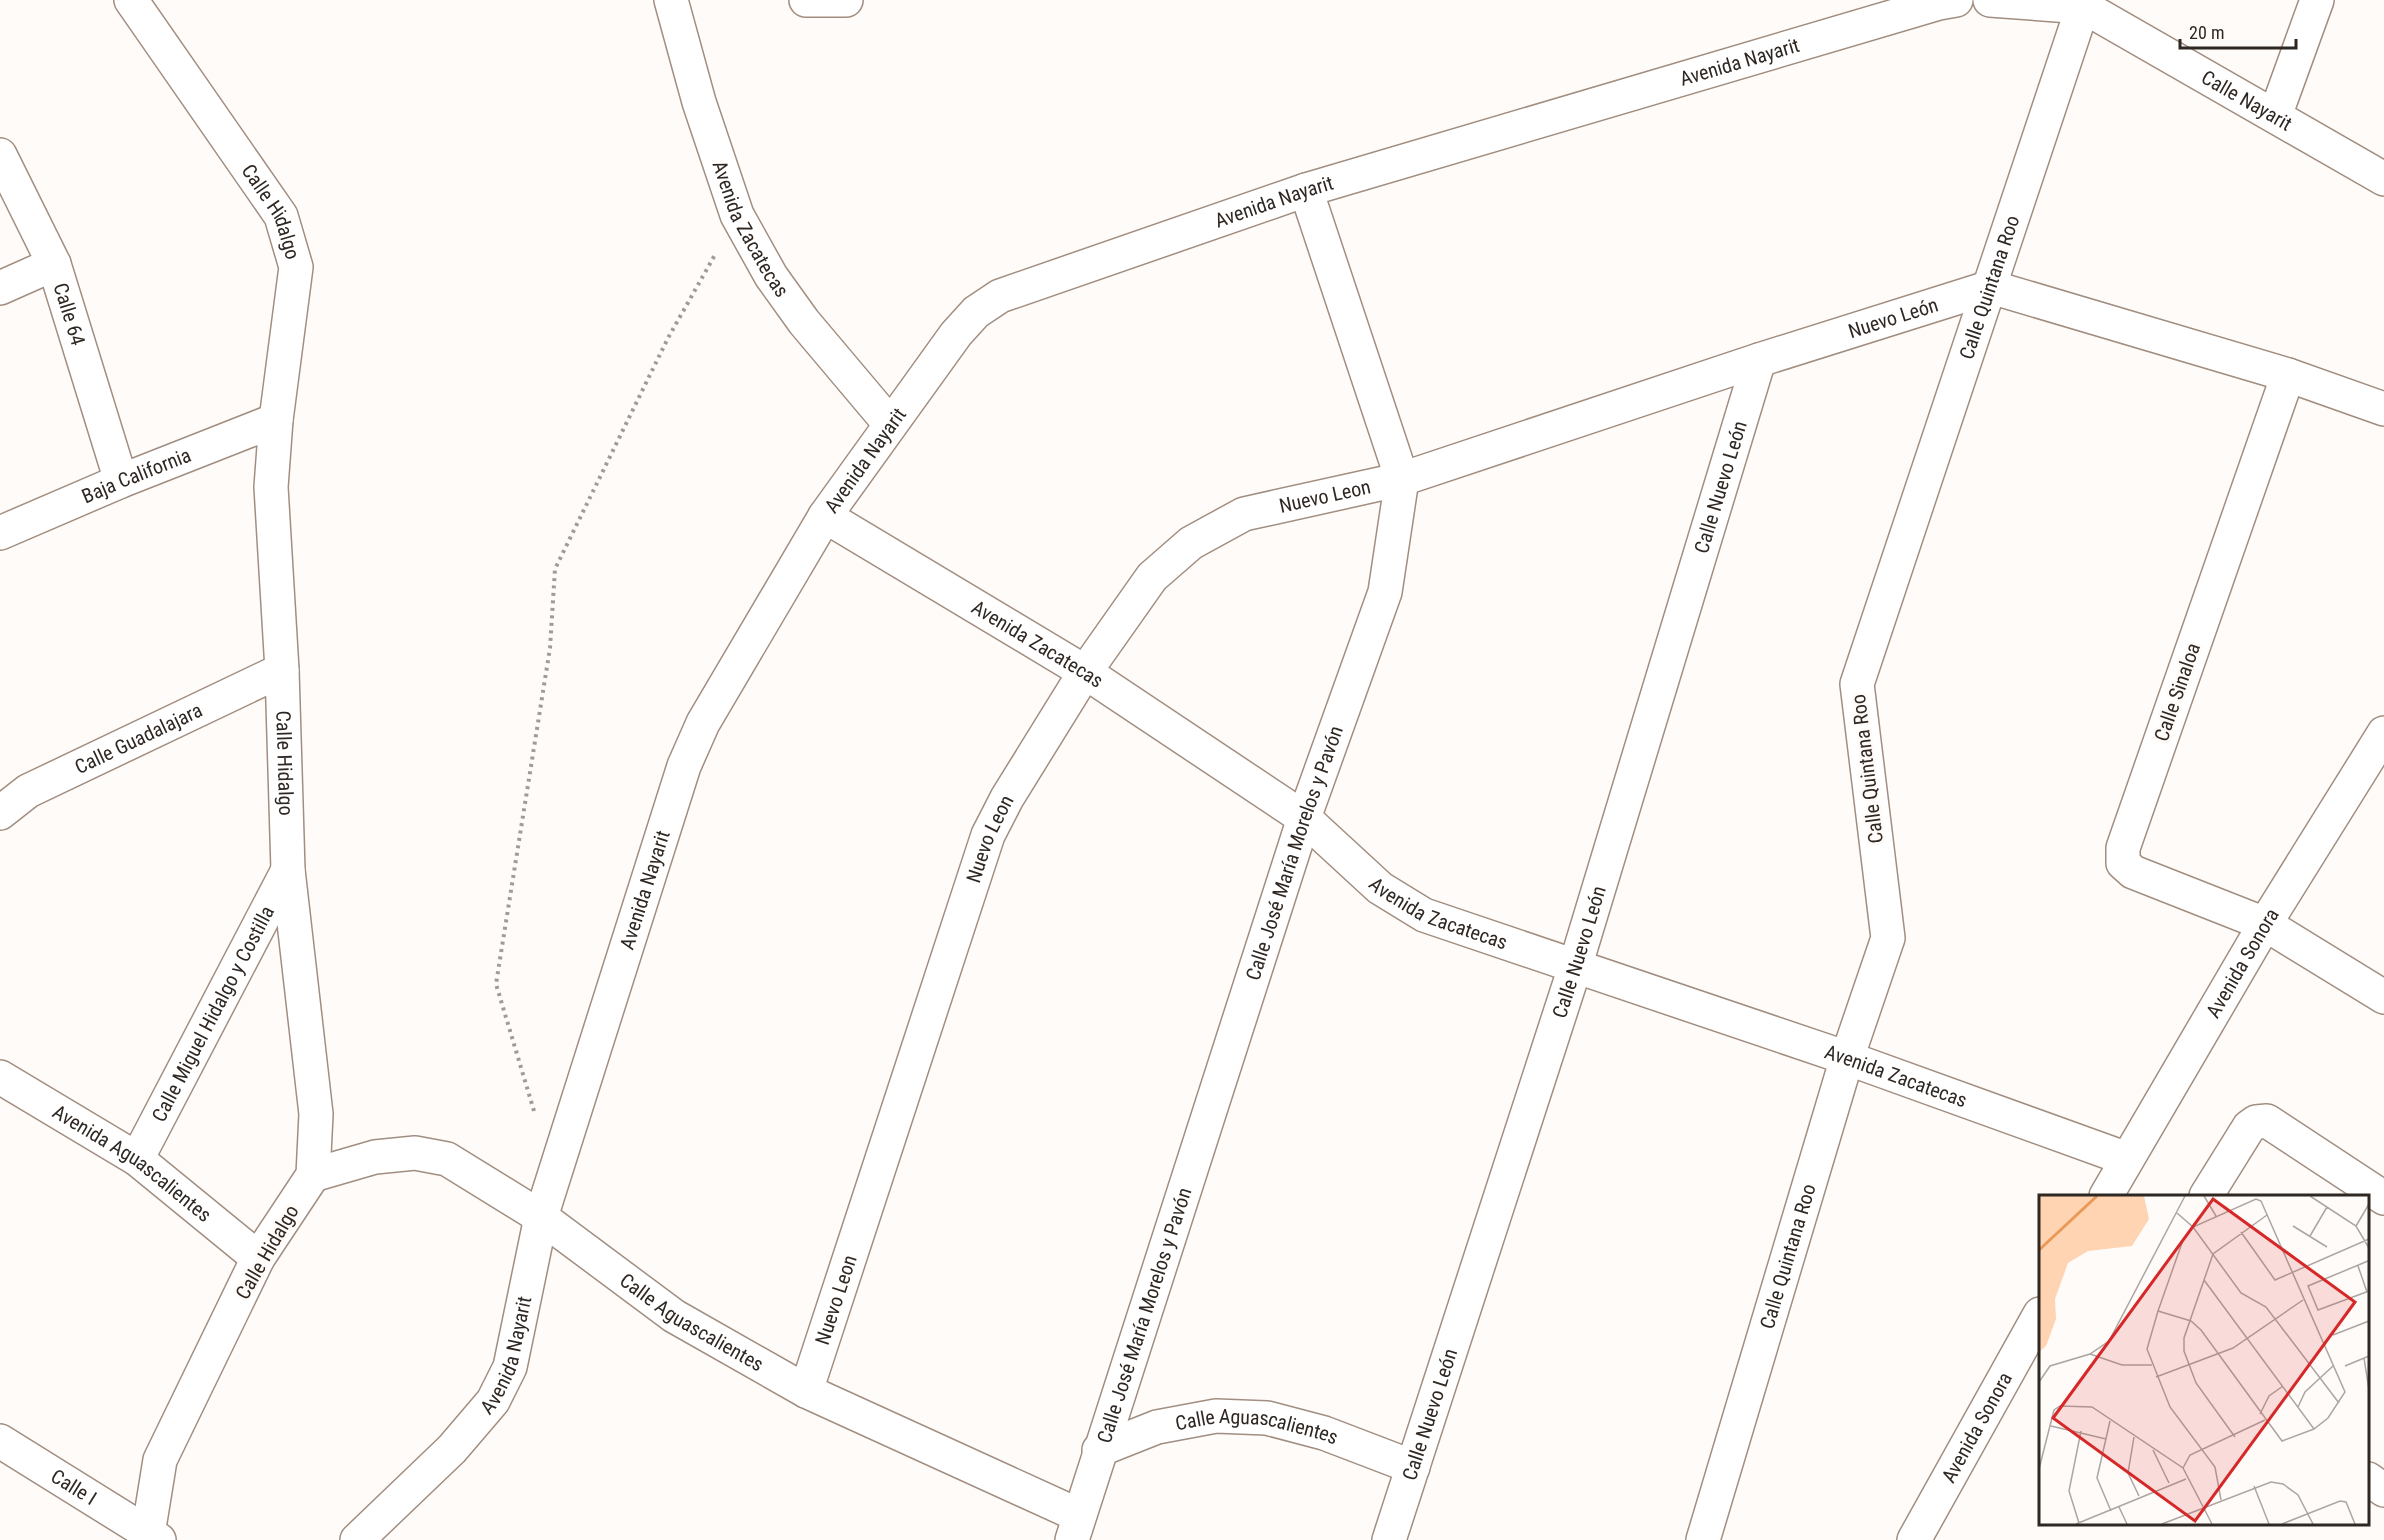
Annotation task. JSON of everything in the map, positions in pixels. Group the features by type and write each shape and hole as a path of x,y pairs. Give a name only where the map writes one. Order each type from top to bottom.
{"street":[{"name":"Calle Hidalgo","path":"131,0 281,216 296,267 276,420 271,487 282,670 288,870 316,1114 314,1175 258,1258 160,1460 150,1538"},
{"name":"Avenida Zacatecas","path":"671,0 699,102 737,216 771,276 804,322 890,424"},
{"path":"806,0 846,0"},
{"name":"Avenida Nayarit","path":"357,1540 452,1449 493,1401 510,1367 541,1217 684,766 703,723 825,516 956,334 976,312 1000,296 1306,190 1939,3 1956,0"},
{"path":"1990,0 2084,3"},
{"path":"2274,116 2317,0"},
{"name":"Calle Nayarit","path":"2084,3 2274,116 2384,178"},
{"name":"Calle Quintana Roo","path":"1703,1540 1847,1058 1888,938 1857,684 2084,3"},
{"name":"Calle 64","path":"0,155 54,264 122,481"},
{"name":"Calle José María Morelos y Pavón","path":"1075,1528 1304,818 1385,592 1402,479 1306,190"},
{"path":"0,288 54,264"},
{"path":"1991,287 2288,375 2384,409"},
{"name":"Nuevo León","path":"1402,479 1759,360 1991,287"},
{"name":"Calle Nuevo León","path":"1389,1540 1575,967 1759,360"},
{"name":"Calle Sinaloa","path":"2288,375 2122,848 2123,863 2133,872 2265,924 2384,997"},
{"name":"Baja California","path":"0,532 276,420"},
{"name":"Nuevo Leon","path":"806,1391 988,835 1007,798 1085,672 1152,577 1191,543 1244,514 1402,479"},
{"name":"Avenida Zacatecas","path":"825,516 1085,672 1304,818 1380,888 1425,915 1847,1058 2127,1160"},
{"name":"Calle Guadalajara","path":"0,813 28,791 282,670"},
{"name":"Avenida Sonora","path":"2107,1195 2265,924 2384,733"},
{"name":"Calle Miguel Hidalgo y Costilla","path":"137,1160 288,870"},
{"name":"Avenida Aguascalientes","path":"0,1077 137,1160 258,1258"},
{"path":"2207,1195 2249,1127 2256,1122 2267,1121 2384,1198"},
{"name":"Calle Aguascalientes","path":"314,1175 375,1157 415,1153 447,1159 541,1217 674,1316 806,1391 1075,1528"},
{"name":"Avenida Sonora","path":"1914,1540 2039,1316"},
{"name":"Calle Aguascalientes","path":"1099,1450 1157,1427 1215,1416 1268,1418 1324,1433 1413,1467"},
{"name":"Calle I","path":"0,1441 150,1538"},
{"path":"2369,1480 2384,1490"}],"path":[{"path":"535,1114 496,984 550,648 555,569 668,338 737,216"}]}
